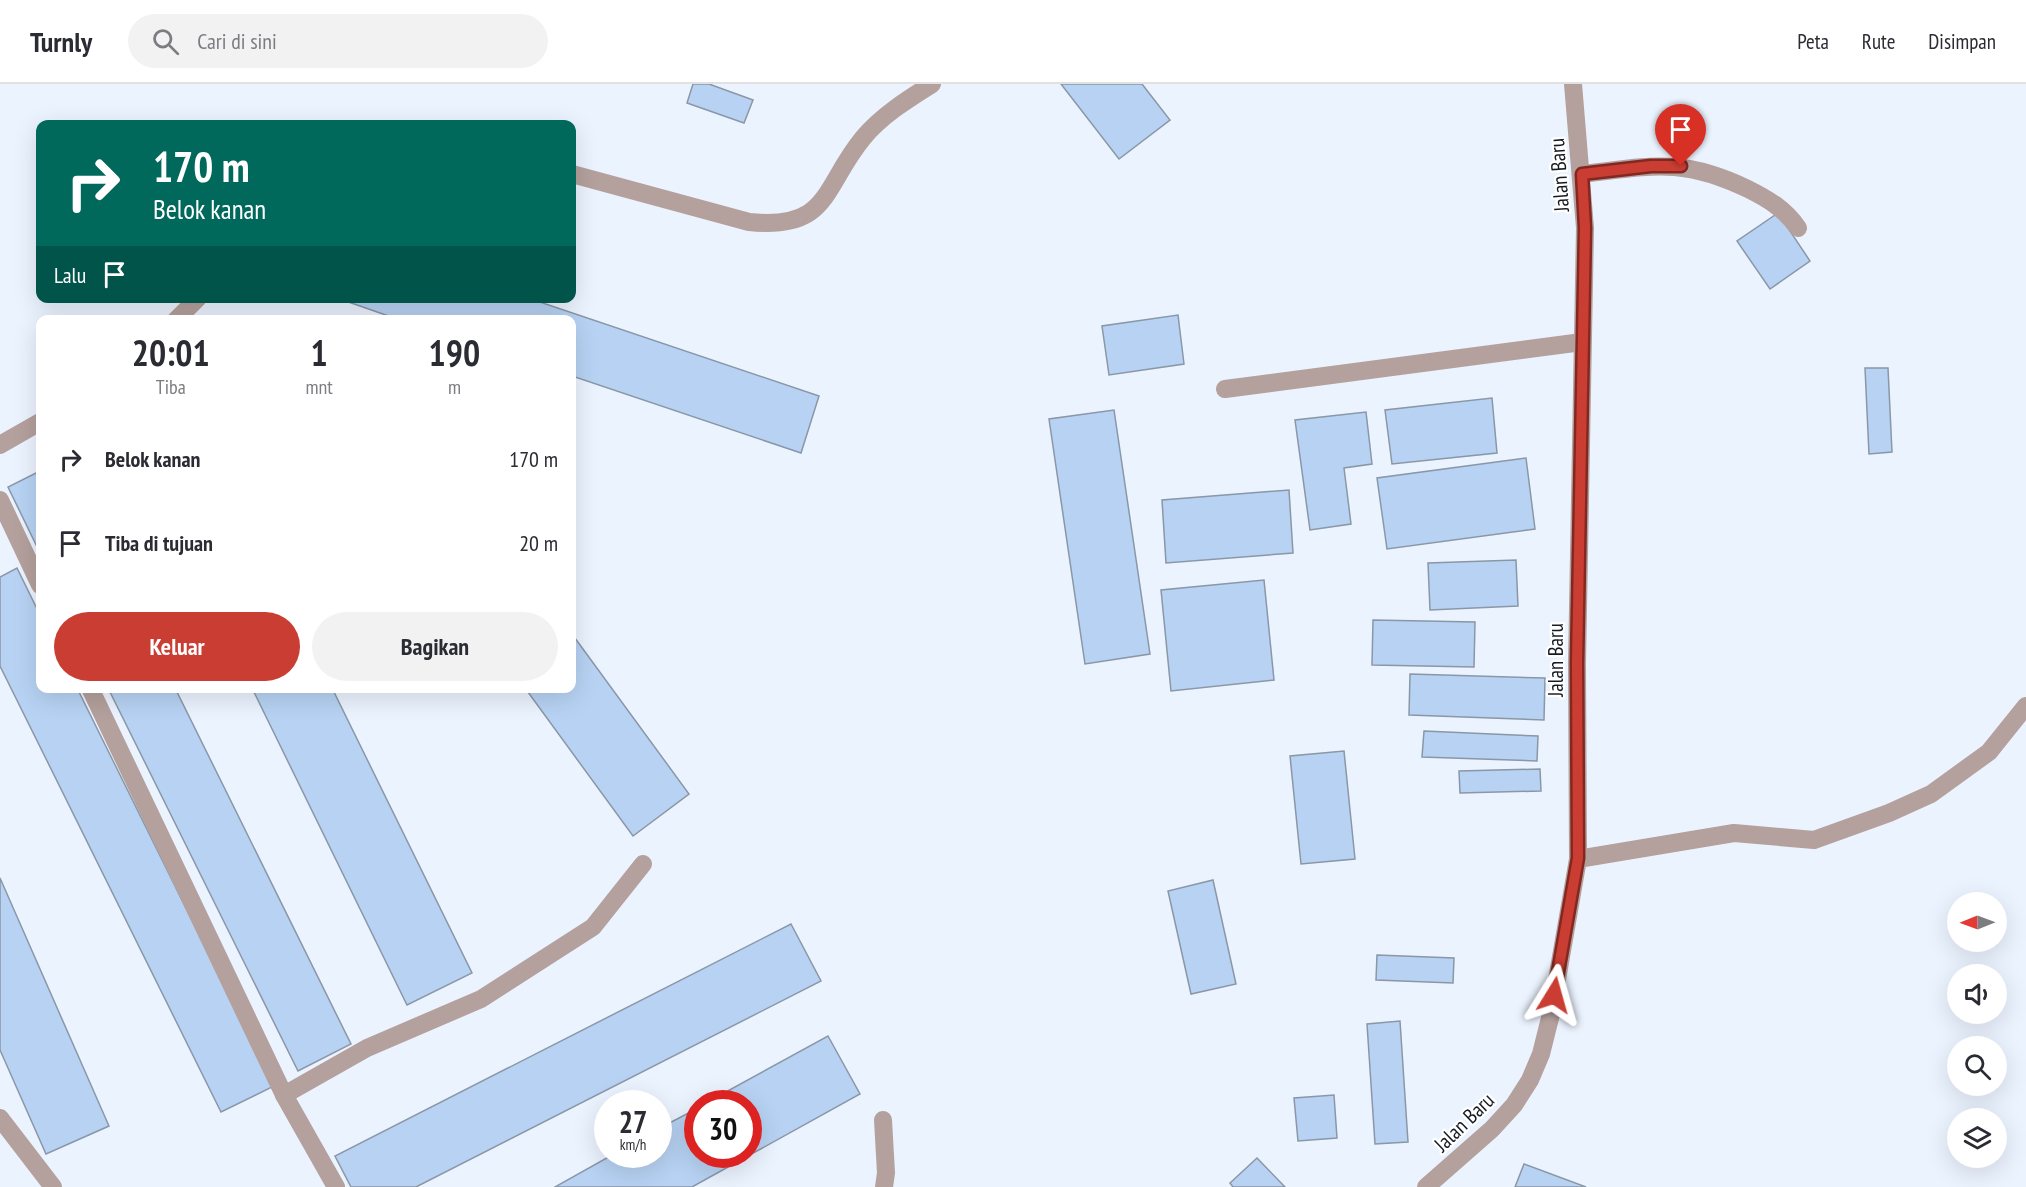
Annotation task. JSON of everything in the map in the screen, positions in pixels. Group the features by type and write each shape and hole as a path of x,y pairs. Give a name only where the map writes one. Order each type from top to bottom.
{"street":[{"path":"576,175 749,222 773,225 792,222 811,212 828,196 849,157 882,119 932,84"},
{"name":"Jalan Baru","path":"1436,1184 1492,1130 1514,1105 1537,1063 1551,1014 1578,858 1577,663 1585,228 1573,84"},
{"path":"1582,174 1651,166 1681,166 1717,174 1786,211 1798,228"},
{"path":"181,315 193,303"},
{"path":"1225,389 1582,342"},
{"path":"0,445 36,424"},
{"path":"0,500 36,576"},
{"path":"92,693 284,1095 336,1187"},
{"path":"1578,858 1734,833 1814,840 1889,813 1931,794 1989,752 2026,706"},
{"path":"284,1095 367,1048 481,999 593,927 643,864"},
{"path":"0,1118 53,1187"},
{"path":"883,1120 886,1173 884,1187"}],"building":[{"path":"693,84 709,84 753,100 744,123 687,103"},
{"path":"1061,84 1142,84 1170,120 1119,159"},
{"path":"1778,213 1810,261 1770,289 1737,241"},
{"path":"351,303 543,303 819,396 801,453 576,377 576,315 386,315"},
{"path":"1178,315 1184,364 1109,375 1102,326"},
{"path":"1865,368 1888,368 1892,452 1869,454"},
{"path":"1492,398 1497,453 1392,464 1385,410"},
{"path":"1114,410 1150,654 1085,664 1049,419"},
{"path":"1366,412 1372,464 1344,468 1351,524 1310,530 1295,420"},
{"path":"1526,458 1535,529 1387,549 1377,478"},
{"path":"36,473 36,545 8,487"},
{"path":"1289,490 1293,553 1166,563 1162,500"},
{"path":"1516,560 1518,606 1430,610 1428,563"},
{"path":"17,568 36,607 36,693 79,693 274,1086 221,1112 0,666 0,577"},
{"path":"1264,580 1274,680 1171,691 1161,590"},
{"path":"1373,620 1475,622 1474,667 1372,665"},
{"path":"576,639 689,794 633,836 529,693 576,693"},
{"path":"1410,674 1545,678 1544,720 1409,715"},
{"path":"110,693 177,693 351,1044 298,1071"},
{"path":"254,693 334,693 472,973 407,1005"},
{"path":"1424,731 1538,736 1537,761 1422,757"},
{"path":"1344,751 1355,859 1301,864 1290,756"},
{"path":"1540,769 1541,791 1460,793 1459,771"},
{"path":"0,878 109,1126 46,1154 0,1050"},
{"path":"1213,880 1236,984 1191,994 1168,891"},
{"path":"791,924 821,981 607,1090 594,1090 594,1096 416,1187 351,1187 335,1156"},
{"path":"1377,955 1454,958 1453,983 1376,980"},
{"path":"1400,1021 1408,1142 1375,1144 1367,1024"},
{"path":"828,1036 860,1094 762,1148 762,1090 730,1090"},
{"path":"1334,1095 1337,1138 1298,1141 1294,1098"},
{"path":"684,1115 684,1168 726,1168 692,1187 555,1187 594,1165 594,1168 672,1168 672,1122"},
{"path":"1257,1158 1285,1187 1233,1187 1230,1183"},
{"path":"1524,1164 1586,1187 1515,1187"}],"route":[{"path":"1554,995 1566,916 1578,858 1577,663 1585,228 1582,174 1651,166 1681,166"}]}
